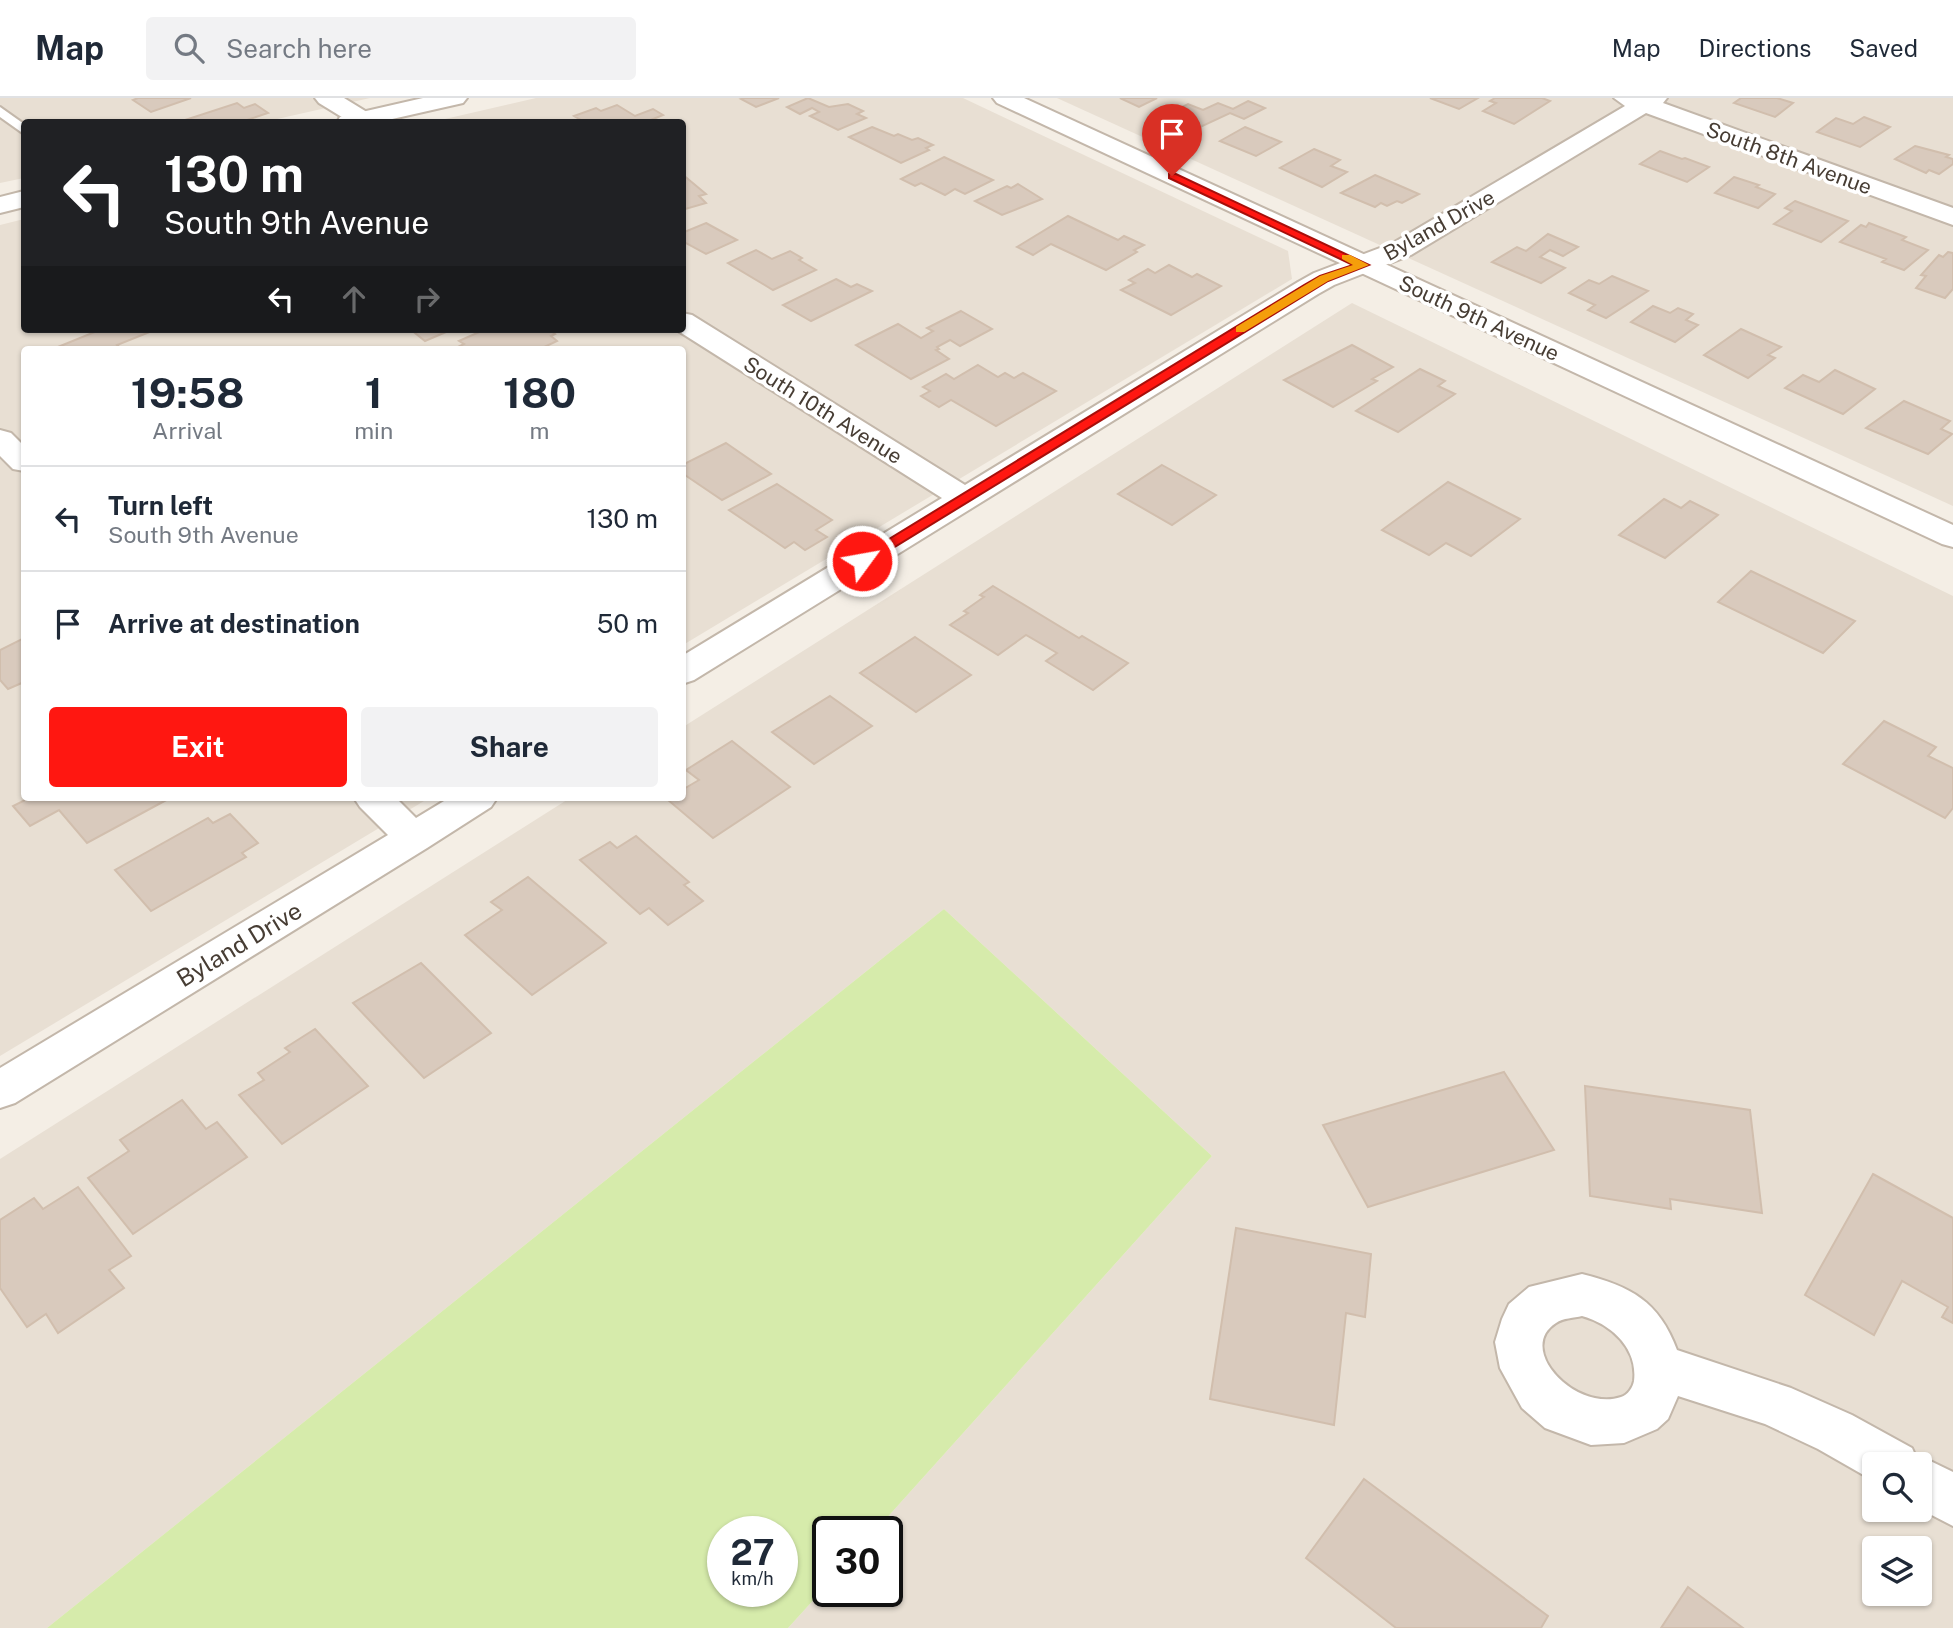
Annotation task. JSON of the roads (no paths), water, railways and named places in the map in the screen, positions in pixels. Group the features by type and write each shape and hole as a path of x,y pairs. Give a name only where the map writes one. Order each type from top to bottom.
{"street":[{"path":"327,98 355,119"},
{"path":"371,119 455,98"},
{"name":"South 9th Avenue","path":"1005,98 1953,537"},
{"name":"Byland Drive","path":"686,670 1324,279 1402,249 1641,100"},
{"name":"South 8th Avenue","path":"1641,100 1953,218"},
{"path":"0,205 21,200"},
{"name":"South 10th Avenue","path":"686,324 964,498"},
{"path":"0,439 21,459"},
{"path":"376,801 414,838"},
{"name":"Byland Drive","path":"0,1090 473,801"},
{"path":"1659,1367 1784,1409 1871,1452"},
{"path":"1932,1488 1953,1501"}],"lane":[{"path":"0,111 21,128"}]}
